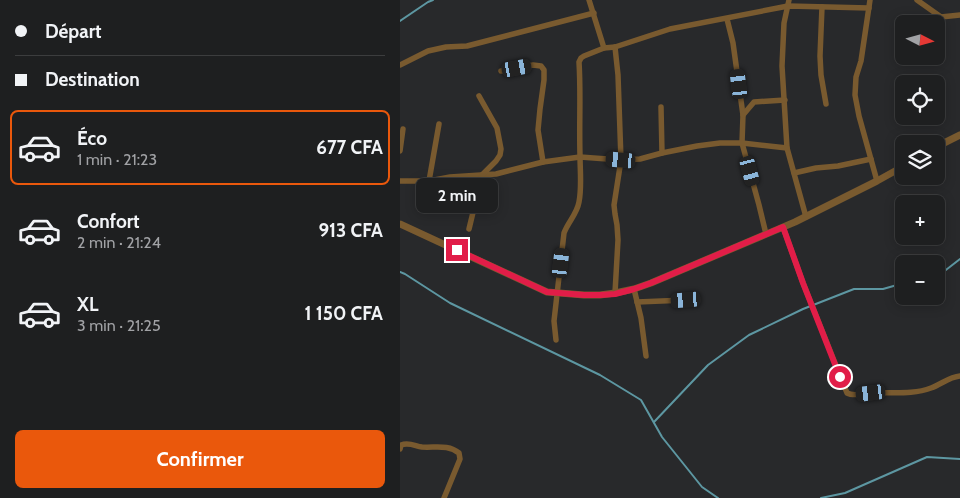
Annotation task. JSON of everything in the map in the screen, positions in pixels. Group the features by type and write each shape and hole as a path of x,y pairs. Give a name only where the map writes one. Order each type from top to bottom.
{"street":[{"path":"589,0 604,48"},
{"path":"870,0 861,61 855,86 856,102 878,181"},
{"path":"917,0 939,17 960,15"},
{"path":"556,340 554,321 564,233 577,211 580,196 580,58 604,48 615,47 670,29 789,3 822,7 870,8"},
{"path":"789,3 784,23 782,66 787,148 806,217"},
{"path":"822,7 820,75 826,104"},
{"path":"400,65 428,51 467,46 594,13"},
{"path":"727,18 734,43 743,115 742,143 760,205 766,234"},
{"path":"615,47 618,75 621,160 614,205 618,240 615,294"},
{"path":"501,71 533,65 540,66 544,70 538,130 543,162"},
{"path":"469,229 482,175 496,161 500,154 501,144 494,121 479,96"},
{"path":"743,115 754,102 785,100"},
{"path":"662,107 662,153"},
{"path":"429,181 438,124"},
{"path":"400,150 403,129"},
{"path":"945,142 960,134"},
{"path":"400,181 429,181 450,177 496,174 543,162 580,157 621,160 640,159 697,146 720,143 742,143 787,148"},
{"path":"794,173 871,159"},
{"path":"400,224 547,292 584,295 615,294 668,276 806,217 895,171"},
{"path":"783,227 846,393 852,395 916,391 931,388 950,378 960,376"},
{"path":"634,289 641,318 646,356"},
{"path":"637,302 686,300"},
{"path":"400,449 405,443 421,446 442,446 459,453 460,459 444,498"}],"waterway":[{"path":"400,21 433,0"},
{"path":"945,271 960,259"},
{"path":"400,272 450,303 600,375 641,400 662,437 702,487 718,498"},
{"path":"654,422 708,365 749,335 803,309 854,289 883,289 895,286"},
{"path":"821,498 845,493 927,457 960,459"}],"route":[{"path":"457,250 547,292 584,295 615,294 651,283 783,227 840,377"}]}
